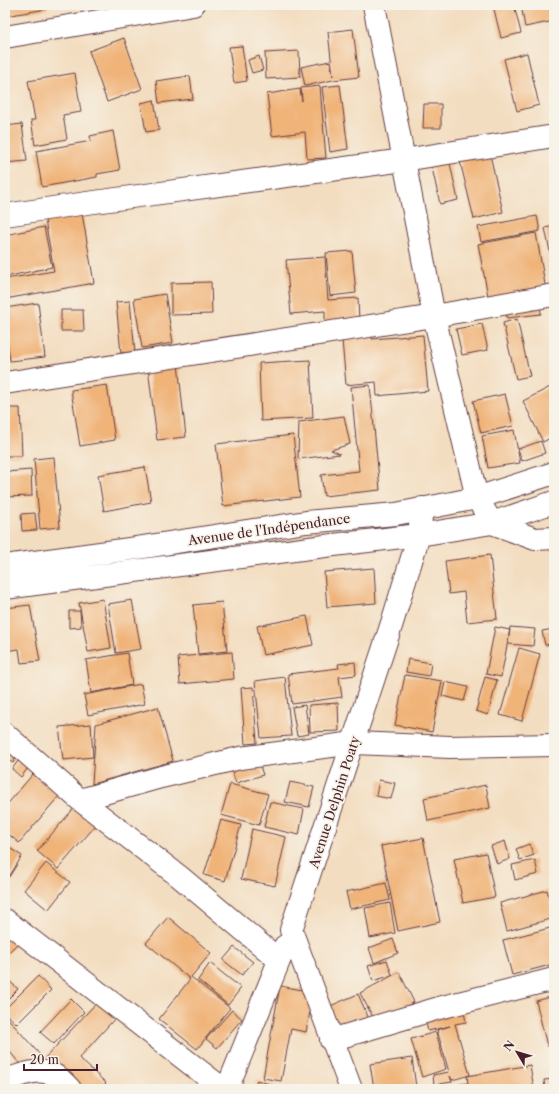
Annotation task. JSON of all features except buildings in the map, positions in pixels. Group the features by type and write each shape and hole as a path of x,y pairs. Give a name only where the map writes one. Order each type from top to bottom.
{"street":[{"path":"5,37 193,5"},
{"path":"374,5 434,316 477,498 492,523 535,539 554,538"},
{"path":"5,216 87,203 404,160 554,136"},
{"path":"5,383 434,316 554,295"},
{"name":"Avenue de l'Indépendance","path":"5,566 137,548 306,522 396,514 477,498 554,473"},
{"name":"Avenue de l'Indépendance","path":"5,588 419,535 492,523 554,502"},
{"name":"Avenue Delphin Poaty","path":"227,1089 291,930 354,743 419,535 422,508"},
{"path":"5,734 80,800 180,877 279,960"},
{"path":"80,800 161,777 240,758 354,743 450,747 554,745"},
{"path":"5,920 223,1089"},
{"path":"291,930 351,1089"},
{"path":"332,1040 439,1008 554,979"},
{"path":"5,1080 31,1072 44,1070 57,1076 70,1089"}]}
